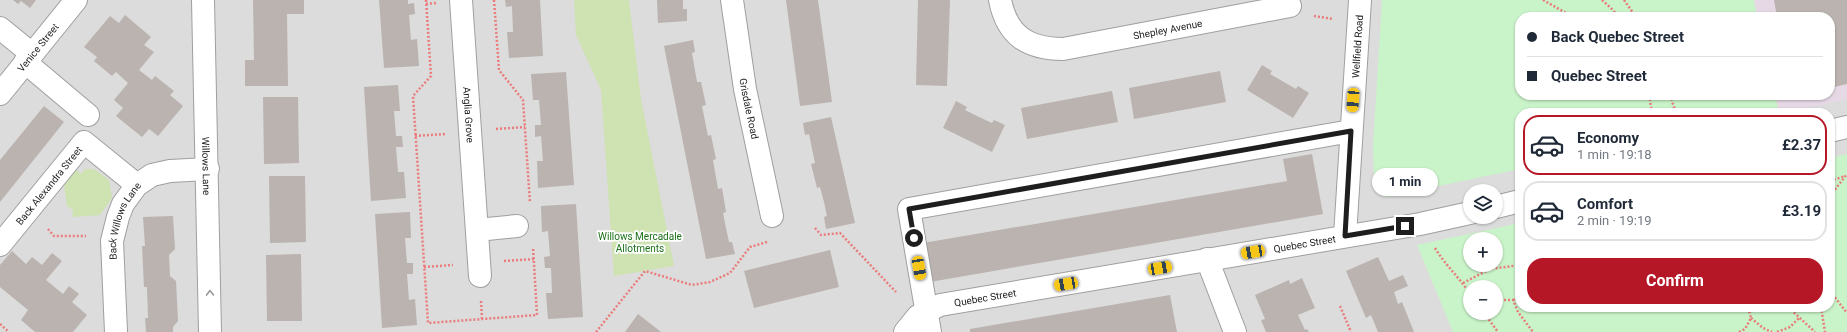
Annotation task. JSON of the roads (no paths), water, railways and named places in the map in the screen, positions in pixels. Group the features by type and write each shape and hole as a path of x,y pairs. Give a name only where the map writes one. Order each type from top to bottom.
{"street":[{"name":"Venice Street","path":"0,94 76,0"},
{"name":"Willows Lane","path":"203,0 208,169 210,332"},
{"name":"Anglia Grove","path":"461,0 480,276"},
{"name":"Grisdale Road","path":"732,0 746,89 772,216"},
{"name":"Shepley Avenue","path":"1000,0 1003,16 1010,28 1023,39 1034,45 1048,49 1063,49 1290,6"},
{"name":"Wellfield Road","path":"1345,236 1360,0"},
{"path":"0,28 88,115"},
{"path":"1835,130 1847,127"},
{"path":"920,323 909,209 1351,131"},
{"name":"Back Alexandra Street","path":"0,245 84,142 137,184"},
{"name":"Back Willows Lane","path":"116,332 113,236 123,204 137,184 152,175 162,172 208,169"},
{"path":"1503,205 1515,202"},
{"name":"Quebec Street","path":"920,323 940,305 1420,224 1463,215"},
{"path":"477,230 517,226"},
{"path":"1207,259 1235,332"}],"park label":[{"name":"Willows Mercadale Allotments","path":"640,242"}]}
